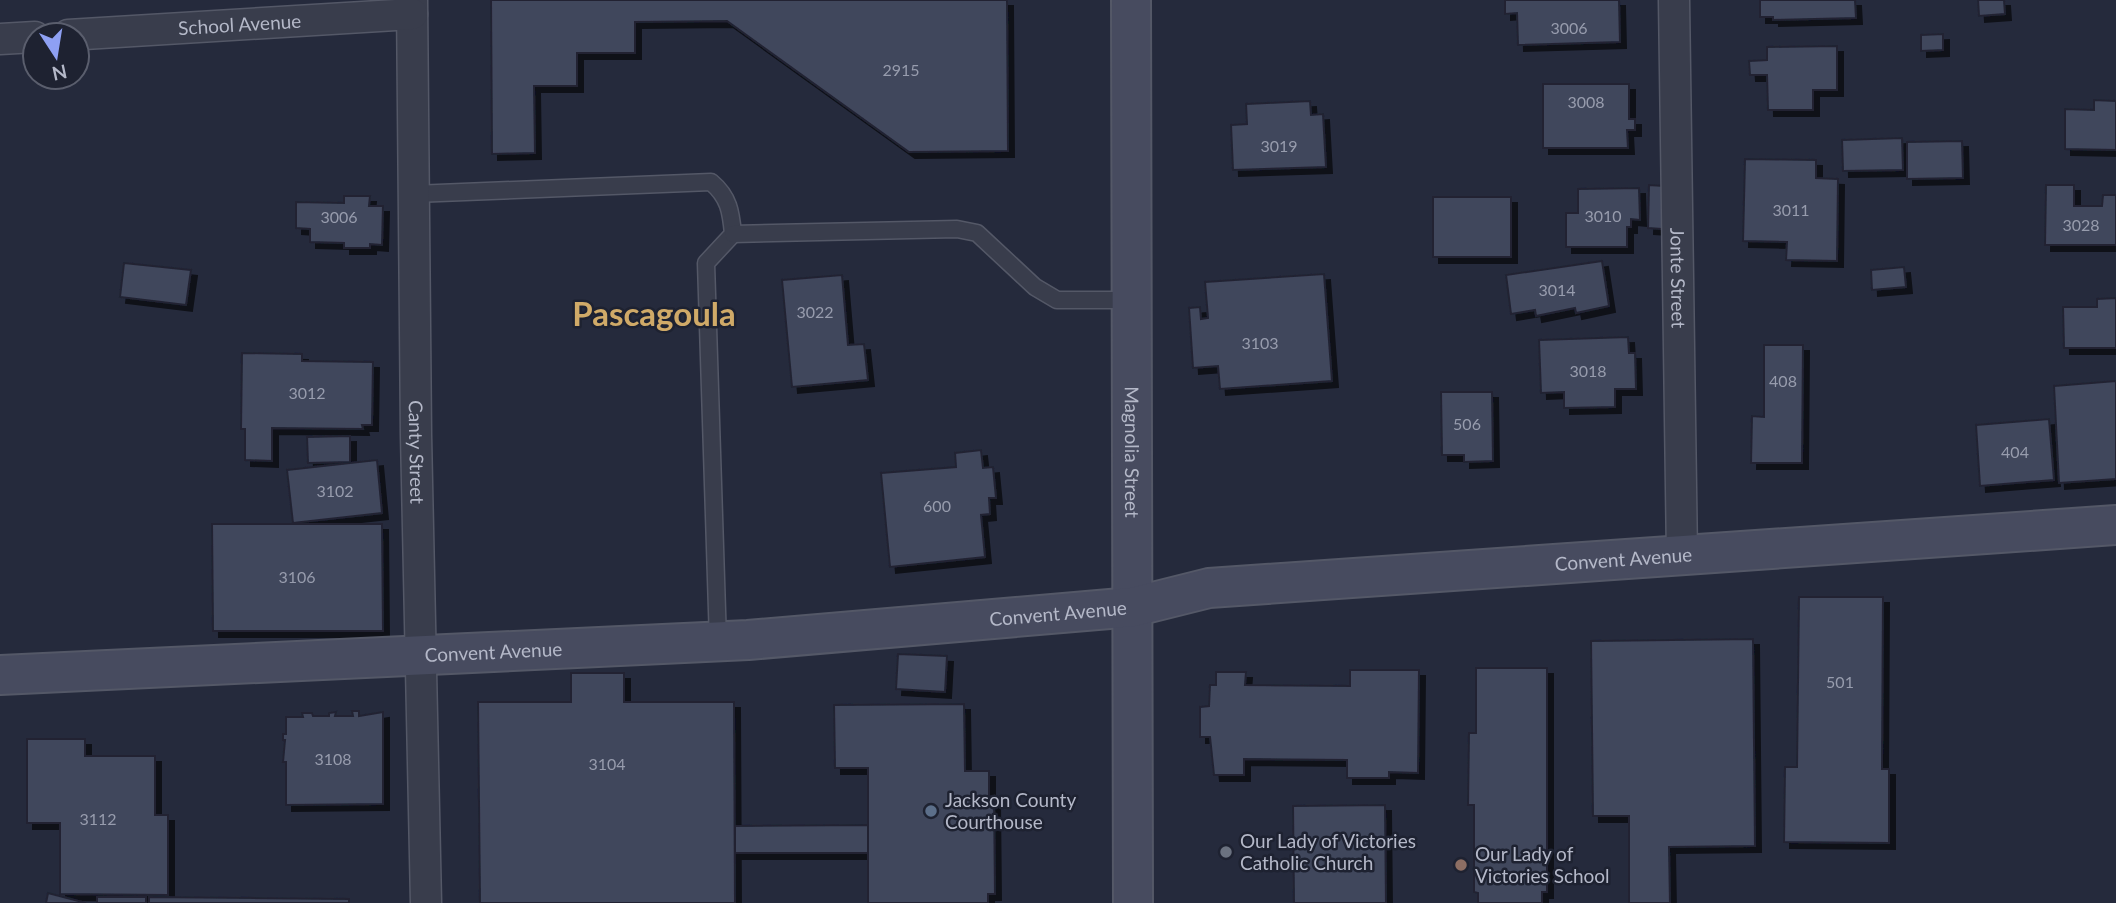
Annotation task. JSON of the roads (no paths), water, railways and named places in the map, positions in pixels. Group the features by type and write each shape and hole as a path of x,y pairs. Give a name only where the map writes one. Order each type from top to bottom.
{"street":[{"name":"Magnolia Street","path":"1131,0 1133,903"},
{"name":"Jonte Street","path":"1674,0 1682,557"},
{"name":"School Avenue","path":"91,33 412,7"},
{"name":"Canty Street","path":"412,7 426,903"},
{"path":"0,39 21,38"},
{"name":"Convent Avenue","path":"0,675 718,642 1133,607 1209,588 2116,525"}],"lane":[{"path":"414,194 711,181 724,192 731,209 733,234 706,264 718,642"},
{"path":"733,234 957,229 977,233 1035,287 1057,300 1132,300"}],"place":[{"name":"Jackson County Courthouse","path":"931,811"},
{"name":"Our Lady of Victories Catholic Church","path":"1226,852"},
{"name":"Our Lady of Victories School","path":"1461,865"}],"district":[{"name":"Pascagoula","path":"654,314"}]}
